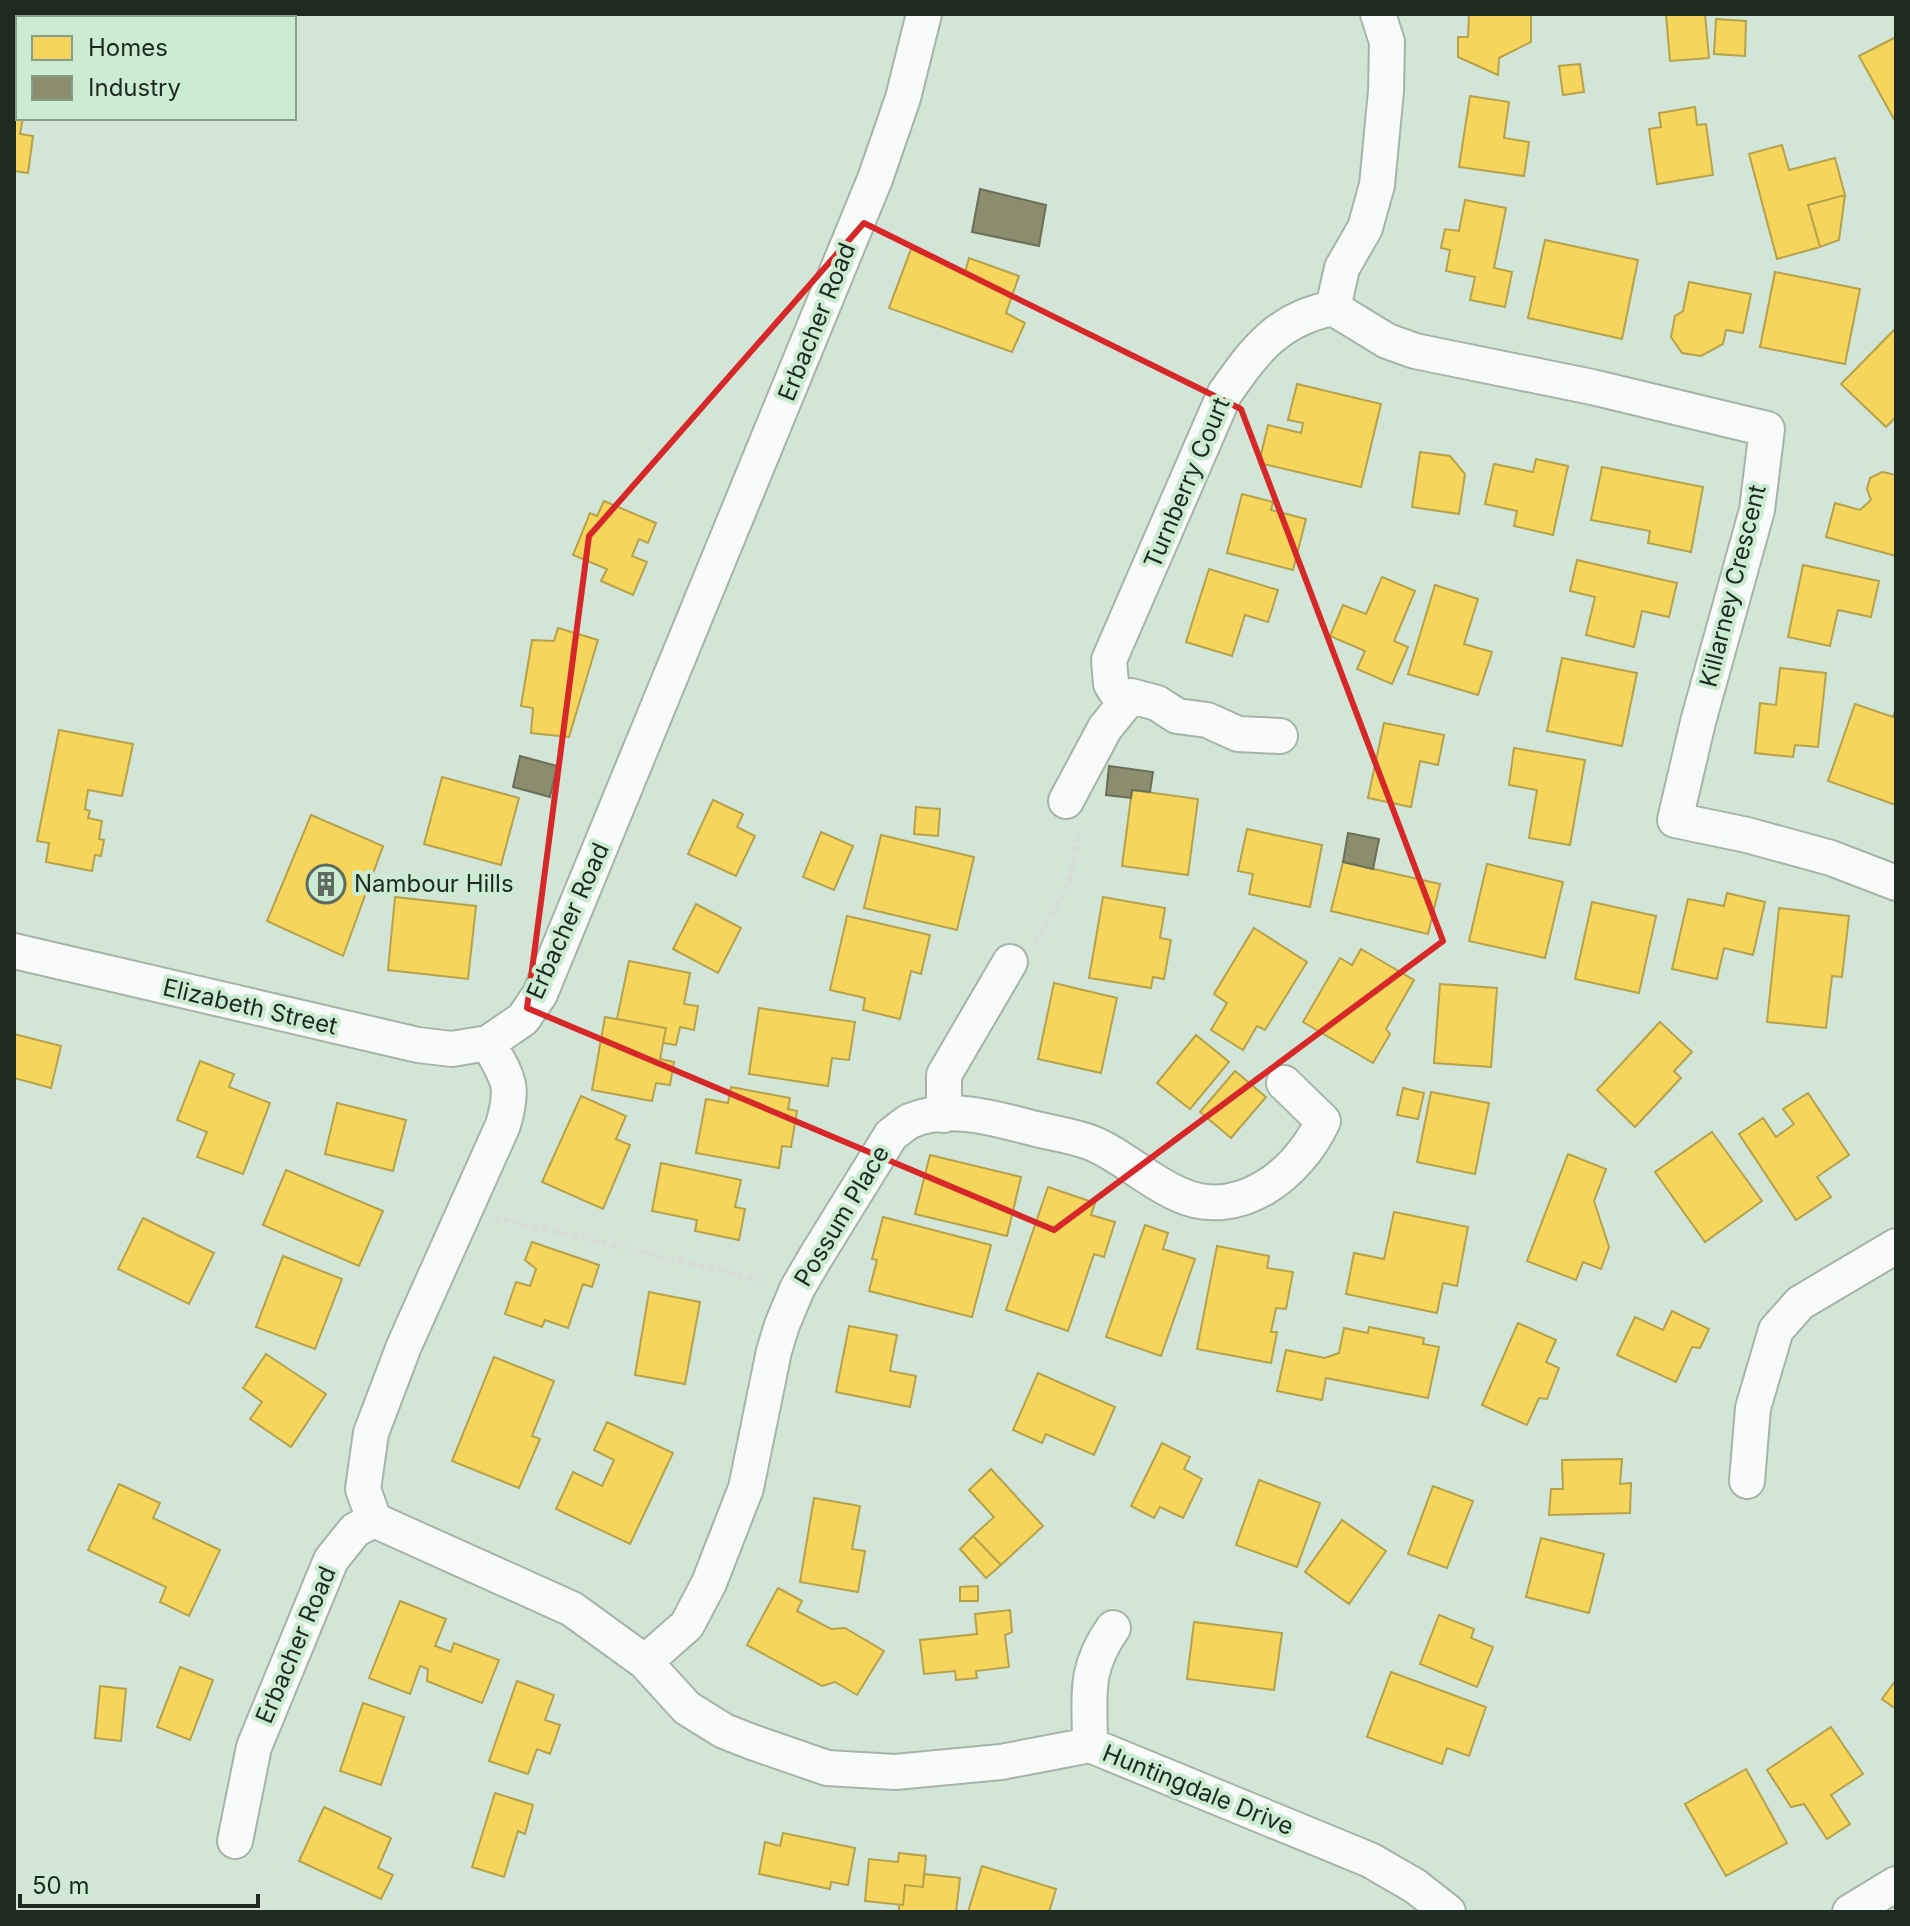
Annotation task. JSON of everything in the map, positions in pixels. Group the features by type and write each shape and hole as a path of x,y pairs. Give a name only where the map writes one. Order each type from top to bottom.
{"street":[{"name":"Erbacher Road","path":"488,1043 523,1019 546,980 875,179 903,98 924,14"},
{"path":"1333,308 1342,268 1365,228 1377,185 1386,91 1387,42 1378,14"},
{"name":"Turnberry Court","path":"1123,703 1111,684 1109,660 1225,393 1247,363 1282,326 1312,312 1333,308"},
{"name":"Killarney Crescent","path":"1333,308 1387,341 1415,351 1592,387 1767,429 1757,510 1698,722 1675,820 1747,835 1831,858 1896,883"},
{"path":"1066,801 1105,728 1131,696 1157,703 1177,716 1207,720 1238,734 1280,736"},
{"name":"Elizabeth Street","path":"14,951 418,1045 452,1049 488,1043"},
{"path":"944,1115 944,1075 1010,962"},
{"path":"374,1520 363,1489 371,1433 404,1346 503,1125 510,1099 507,1076 488,1043"},
{"name":"Possum Place","path":"645,1662 687,1625 709,1583 746,1488 774,1351 797,1289 891,1135 910,1121 972,1114 1089,1142 1176,1193 1198,1202 1223,1204 1265,1188 1311,1146 1323,1121 1284,1083"},
{"path":"1747,1481 1753,1408 1776,1330 1800,1303 1896,1246"},
{"name":"Erbacher Road","path":"235,1841 254,1747 331,1560 355,1530 374,1520"},
{"name":"Huntingdale Drive","path":"374,1520 572,1609 645,1662 687,1708 724,1731 827,1768 895,1772 1001,1762 1090,1745 1370,1860 1415,1886 1448,1912"},
{"path":"1090,1745 1090,1674 1098,1649 1113,1628"},
{"path":"1850,1912 1896,1884"}],"path":[{"path":"466,1210 797,1289"}],"highlighted area":[{"path":"864,223 1241,409 1443,941 1054,1230 527,1008 589,536"}],"building: Homes":[{"path":"1469,14 1531,14 1531,42 1499,58 1498,75 1458,57 1458,37 1468,37"},
{"path":"1666,14 1705,14 1709,58 1670,61"},
{"path":"1716,19 1746,21 1745,56 1714,54"},
{"path":"1896,37 1896,120 1895,121 1859,56"},
{"path":"1580,64 1584,92 1563,95 1559,66"},
{"path":"1470,96 1509,102 1504,138 1529,142 1524,176 1459,167"},
{"path":"16,104 16,120 23,120 20,134 33,136 28,173 14,171"},
{"path":"1695,107 1697,125 1706,124 1713,175 1657,184 1649,129 1661,127 1659,113"},
{"path":"1782,145 1789,170 1835,158 1845,195 1808,205 1820,247 1777,259 1749,154"},
{"path":"1845,195 1839,240 1820,247 1808,205"},
{"path":"1465,200 1506,208 1494,268 1512,272 1505,307 1470,300 1475,277 1446,271 1450,250 1441,248 1445,229 1459,231"},
{"path":"1545,240 1638,260 1622,339 1528,318"},
{"path":"911,249 965,272 969,258 1019,276 1006,313 1025,323 1012,352 889,308"},
{"path":"1775,272 1860,289 1845,364 1760,347"},
{"path":"1689,282 1751,294 1743,333 1726,330 1723,344 1701,356 1682,353 1671,337 1675,316 1683,311"},
{"path":"1895,329 1896,417 1886,427 1841,384"},
{"path":"1297,384 1381,404 1361,487 1259,463 1268,425 1301,433 1303,423 1288,420"},
{"path":"1420,452 1450,456 1465,474 1459,514 1412,507"},
{"path":"1536,459 1568,466 1553,535 1514,526 1517,511 1485,504 1494,464 1533,472"},
{"path":"1602,467 1703,487 1691,552 1648,543 1650,531 1591,520"},
{"path":"1882,472 1896,475 1896,556 1826,537 1835,503 1860,510 1871,500 1867,489 1870,478"},
{"path":"1242,494 1273,502 1271,510 1306,519 1293,570 1227,553"},
{"path":"604,501 656,523 648,543 639,539 632,556 647,562 633,595 601,581 607,569 573,555 590,513 597,516"},
{"path":"1577,560 1677,583 1669,617 1642,611 1634,647 1586,635 1595,597 1570,591"},
{"path":"1803,565 1879,581 1871,617 1838,610 1830,646 1788,637"},
{"path":"1209,569 1278,590 1268,622 1245,615 1232,656 1186,642"},
{"path":"1382,577 1415,591 1394,641 1408,647 1392,684 1357,669 1365,651 1330,636 1343,605 1366,614"},
{"path":"1435,585 1478,599 1464,644 1492,652 1478,695 1408,674"},
{"path":"558,628 598,640 569,737 531,733 533,708 521,706 532,640 554,641"},
{"path":"1562,658 1637,673 1622,746 1547,731"},
{"path":"1780,668 1826,673 1818,747 1795,745 1793,757 1755,753 1760,703 1776,705"},
{"path":"1855,704 1893,717 1896,708 1896,805 1828,781"},
{"path":"1384,723 1444,735 1438,765 1420,761 1411,807 1368,798"},
{"path":"59,730 133,744 122,796 88,790 85,809 90,811 88,818 102,821 99,839 104,840 101,856 95,855 92,871 46,862 49,843 37,841"},
{"path":"1514,748 1585,760 1570,845 1529,838 1537,790 1509,785"},
{"path":"442,777 519,798 501,865 424,844"},
{"path":"1132,790 1198,799 1188,875 1122,866"},
{"path":"713,800 743,814 737,827 755,836 736,876 688,854"},
{"path":"916,807 940,809 938,836 914,834"},
{"name":"Nambour Hills","path":"311,815 383,846 343,956 267,921"},
{"path":"1247,829 1322,845 1310,907 1249,894 1253,874 1238,871"},
{"path":"821,832 853,846 834,890 803,877"},
{"path":"881,835 974,857 957,930 864,908"},
{"path":"1343,862 1440,884 1428,934 1331,911"},
{"path":"1487,864 1563,882 1545,958 1469,941"},
{"path":"1727,893 1765,902 1753,955 1724,948 1717,979 1672,969 1688,899 1724,906"},
{"path":"395,897 476,906 468,979 388,970"},
{"path":"1103,897 1165,908 1160,938 1171,940 1164,979 1153,977 1151,988 1089,978"},
{"path":"1592,902 1656,916 1639,993 1575,979"},
{"path":"696,904 741,928 718,973 673,949"},
{"path":"1779,908 1849,916 1842,977 1832,976 1826,1028 1767,1022"},
{"path":"847,916 930,935 921,974 911,971 900,1019 863,1010 865,998 830,990"},
{"path":"1254,928 1307,962 1265,1030 1257,1026 1243,1050 1211,1030 1227,1003 1214,994"},
{"path":"1361,949 1414,980 1386,1029 1390,1034 1373,1063 1303,1022 1340,958 1352,965"},
{"path":"629,961 690,973 684,1004 698,1006 694,1030 680,1027 676,1045 663,1043 666,1028 617,1019"},
{"path":"1054,983 1117,998 1101,1073 1038,1059"},
{"path":"1440,984 1497,988 1491,1067 1434,1063"},
{"path":"759,1008 855,1022 849,1060 832,1058 828,1086 749,1074"},
{"path":"605,1017 666,1028 660,1059 674,1062 670,1085 656,1083 652,1101 592,1090"},
{"path":"1660,1022 1692,1052 1674,1071 1681,1078 1635,1127 1597,1090"},
{"path":"14,1034 61,1046 51,1088 14,1078"},
{"path":"1196,1035 1229,1062 1190,1109 1157,1083"},
{"path":"200,1061 234,1074 229,1087 270,1103 243,1174 197,1157 207,1132 177,1120"},
{"path":"1235,1071 1266,1097 1231,1138 1200,1112"},
{"path":"731,1087 790,1098 788,1109 797,1111 791,1147 782,1146 779,1168 696,1153 706,1099 728,1103"},
{"path":"1403,1088 1424,1093 1418,1119 1397,1115"},
{"path":"1431,1092 1489,1103 1475,1174 1417,1162"},
{"path":"1808,1093 1849,1155 1817,1177 1831,1197 1796,1220 1739,1134 1763,1118 1776,1137 1794,1124 1783,1109"},
{"path":"581,1096 626,1116 616,1139 630,1145 603,1209 542,1182"},
{"path":"337,1103 406,1120 393,1171 325,1154"},
{"path":"1712,1132 1762,1201 1705,1242 1655,1172"},
{"path":"1568,1154 1606,1169 1594,1201 1609,1247 1601,1269 1583,1262 1576,1280 1527,1261"},
{"path":"930,1155 1021,1177 1007,1236 915,1214"},
{"path":"661,1163 741,1180 735,1207 745,1209 739,1240 695,1231 697,1220 652,1211"},
{"path":"286,1170 383,1211 359,1266 263,1225"},
{"path":"1048,1187 1095,1203 1091,1215 1115,1222 1104,1257 1094,1254 1068,1331 1006,1310"},
{"path":"1394,1212 1468,1227 1457,1286 1443,1283 1437,1313 1346,1294 1354,1253 1384,1259"},
{"path":"883,1217 991,1245 972,1317 869,1291 877,1260 872,1259"},
{"path":"143,1218 214,1253 189,1304 118,1269"},
{"path":"1145,1225 1168,1233 1163,1249 1195,1259 1161,1356 1106,1337"},
{"path":"532,1242 599,1265 592,1287 583,1284 568,1328 545,1320 542,1327 505,1314 516,1282 530,1286 536,1269 525,1260"},
{"path":"1217,1246 1269,1256 1267,1268 1293,1272 1286,1309 1276,1308 1271,1332 1277,1332 1271,1363 1197,1349"},
{"path":"283,1256 342,1279 315,1349 256,1327"},
{"path":"649,1292 700,1302 685,1384 635,1375"},
{"path":"1672,1311 1709,1329 1700,1348 1692,1347 1676,1382 1617,1355 1635,1317 1663,1330"},
{"path":"1518,1323 1556,1340 1546,1362 1559,1368 1547,1399 1539,1398 1527,1425 1482,1405"},
{"path":"849,1326 897,1335 890,1371 916,1376 910,1407 836,1392"},
{"path":"1369,1327 1424,1338 1423,1344 1439,1347 1428,1398 1326,1378 1322,1400 1277,1391 1286,1350 1325,1358 1339,1353 1344,1328 1368,1333"},
{"path":"266,1354 326,1394 291,1447 250,1419 262,1402 243,1388"},
{"path":"494,1357 554,1381 532,1436 540,1439 519,1488 452,1461"},
{"path":"1038,1373 1115,1407 1094,1455 1046,1434 1042,1443 1013,1430"},
{"path":"607,1422 673,1453 630,1544 556,1509 573,1472 602,1486 614,1460 594,1450"},
{"path":"1162,1443 1190,1457 1184,1469 1202,1479 1183,1518 1160,1507 1154,1518 1131,1506"},
{"path":"1622,1459 1620,1484 1631,1483 1630,1513 1549,1515 1551,1489 1563,1489 1562,1460"},
{"path":"991,1469 1043,1526 1001,1565 973,1536 994,1517 969,1490"},
{"path":"1259,1480 1320,1503 1297,1567 1236,1545"},
{"path":"119,1484 160,1503 153,1518 220,1550 189,1616 160,1602 166,1587 88,1550"},
{"path":"1433,1486 1473,1501 1447,1568 1408,1554"},
{"path":"814,1498 860,1506 852,1549 865,1551 858,1592 800,1582"},
{"path":"1342,1520 1386,1551 1349,1604 1305,1572"},
{"path":"973,1536 1001,1565 986,1578 960,1549"},
{"path":"1541,1538 1604,1554 1589,1613 1526,1597"},
{"path":"978,1586 978,1601 960,1601 960,1587"},
{"path":"778,1588 802,1601 797,1611 831,1629 845,1628 884,1651 857,1695 835,1682 822,1686 747,1645"},
{"path":"400,1601 446,1619 435,1646 451,1652 454,1643 499,1660 482,1703 427,1681 428,1669 420,1666 410,1694 369,1678"},
{"path":"1010,1610 1012,1632 1005,1635 1009,1667 976,1671 977,1678 956,1680 955,1671 924,1674 920,1640 977,1634 975,1614"},
{"path":"1439,1615 1474,1629 1471,1638 1493,1647 1477,1687 1420,1664"},
{"path":"1194,1622 1282,1633 1274,1690 1187,1679"},
{"path":"180,1667 213,1680 190,1740 157,1727"},
{"path":"1391,1672 1486,1707 1469,1756 1447,1748 1442,1764 1367,1737"},
{"path":"1896,1680 1896,1709 1882,1699"},
{"path":"517,1681 554,1695 545,1720 560,1725 550,1754 537,1749 528,1774 489,1761"},
{"path":"100,1686 126,1689 121,1741 95,1738"},
{"path":"363,1703 404,1717 381,1785 340,1771"},
{"path":"1831,1727 1863,1774 1831,1795 1850,1824 1827,1839 1804,1804 1791,1807 1767,1770"},
{"path":"1746,1769 1787,1843 1726,1876 1685,1804"},
{"path":"495,1793 533,1805 525,1834 518,1831 504,1877 472,1867"},
{"path":"324,1807 391,1838 378,1868 393,1875 381,1899 299,1861"},
{"path":"783,1833 855,1848 848,1885 831,1882 830,1889 759,1874 765,1842 780,1846"},
{"path":"899,1853 926,1856 923,1887 905,1885 903,1905 865,1901 869,1859 898,1862"},
{"path":"982,1866 1056,1889 1049,1912 968,1912"},
{"path":"924,1874 960,1878 956,1912 899,1912 905,1885 923,1887"}],"building: Industry":[{"path":"980,189 1046,205 1039,246 972,232"},
{"path":"520,756 557,766 550,797 513,787"},
{"path":"1109,766 1153,772 1150,792 1132,790 1131,798 1106,795"},
{"path":"1348,833 1379,839 1373,869 1343,862"}],"place":[{"name":"Nambour Hills","path":"326,884"}]}
